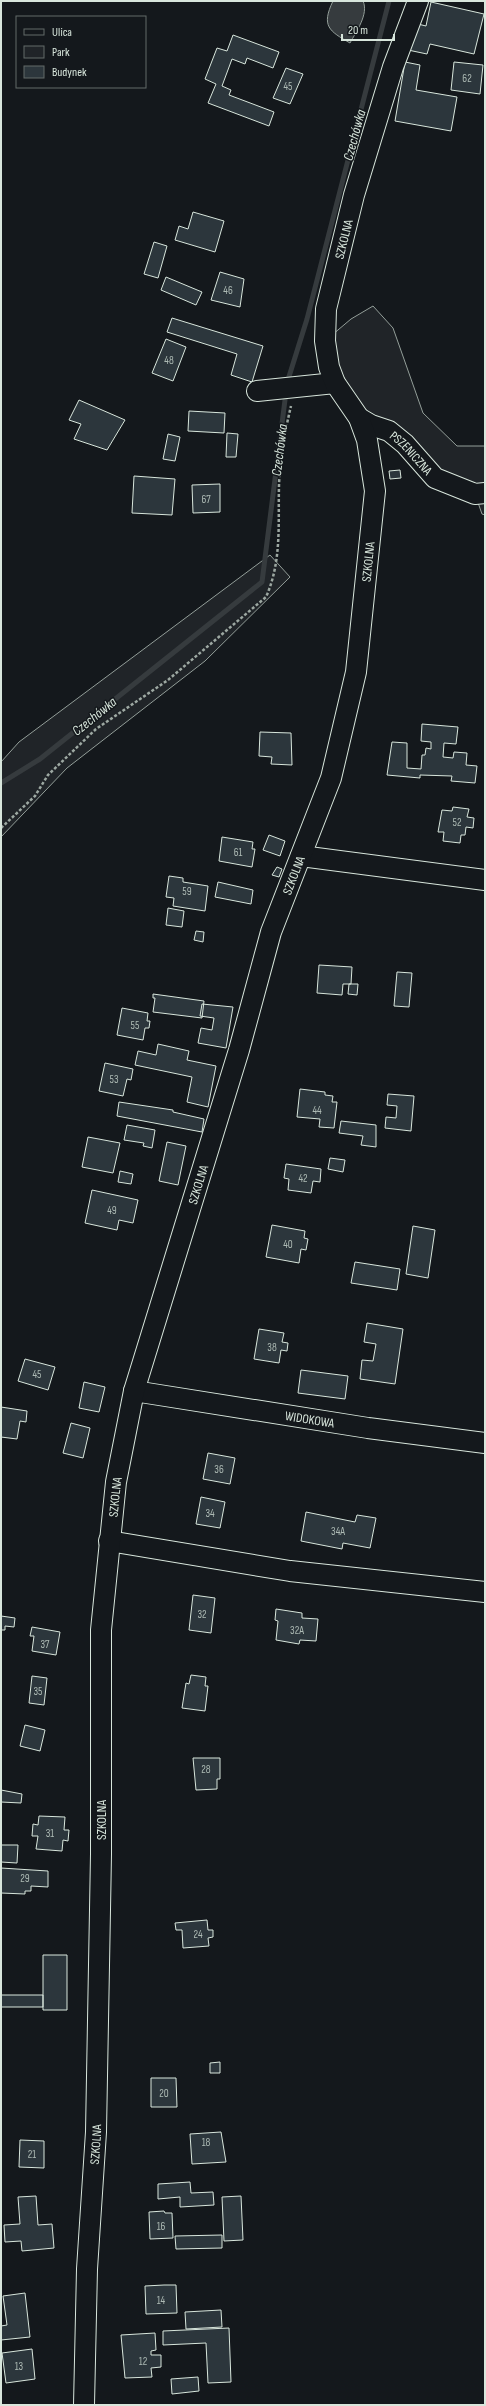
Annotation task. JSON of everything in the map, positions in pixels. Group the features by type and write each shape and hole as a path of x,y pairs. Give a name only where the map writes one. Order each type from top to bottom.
{"street":[{"name":"SZKOLNA","path":"84,2405 87,2269 96,2132 101,1854 100,1667 109,1541 116,1482 134,1391 238,1050 271,932 331,778 356,672 375,491 367,440 359,418 335,383 330,368 325,341 326,309 354,195 393,67 418,1"},
{"path":"257,391 335,383"},
{"name":"PSZENICZNA","path":"359,418 371,426 390,432 405,444 435,478 475,494 485,493"},
{"path":"301,856 485,880"},
{"name":"WIDOKOWA","path":"134,1391 368,1428 485,1443"},
{"path":"109,1541 290,1571 485,1592"}],"path":[{"path":"1,828 35,796 48,774 96,729 168,680 266,597 274,578 280,538 279,484 288,418 296,388"}],"green space":[{"path":"373,306 393,328 423,413 457,446 485,446 485,515 482,514 475,494 436,471 370,416 336,368 332,335 351,319"},
{"path":"270,555 290,577 205,661 67,768 1,837 1,762 19,742"}],"shaded area":[{"path":"333,1 363,1 363,17 350,43 337,35 329,27 329,9"}],"building":[{"path":"431,2 484,14 474,54 430,44 427,54 408,50 418,24 426,26"},
{"path":"233,35 279,52 273,68 247,58 245,64 232,59 222,86 231,90 229,95 274,112 269,126 208,103 216,84 205,79 217,48 227,51"},
{"path":"405,62 420,65 416,90 457,97 451,131 395,121"},
{"path":"454,62 483,65 480,94 451,90"},
{"path":"286,68 303,74 290,104 273,98"},
{"path":"193,212 224,221 215,252 175,240 179,226 188,229"},
{"path":"154,242 167,246 158,278 144,274"},
{"path":"220,272 244,279 240,307 211,300"},
{"path":"166,277 202,292 196,305 161,290"},
{"path":"172,318 263,346 252,382 231,375 237,354 167,332"},
{"path":"166,339 186,347 173,381 152,373"},
{"path":"79,400 125,420 107,450 74,439 81,424 69,420"},
{"path":"189,411 225,413 224,433 188,431"},
{"path":"227,433 238,434 236,457 226,457"},
{"path":"168,434 180,437 175,461 163,459"},
{"path":"400,470 401,478 390,479 389,471"},
{"path":"134,476 175,479 172,515 132,513"},
{"path":"220,484 220,512 193,513 192,485"},
{"path":"422,724 458,727 456,744 444,743 443,757 453,758 454,752 467,753 466,765 477,766 475,783 451,781 452,776 420,775 420,778 387,775 392,742 407,743 407,768 421,769 422,755 425,755 426,748 431,749 431,742 421,741"},
{"path":"260,732 291,733 292,765 271,764 272,757 259,756"},
{"path":"453,807 469,809 467,817 474,818 473,828 466,827 465,835 461,835 460,843 443,841 444,832 438,832 442,810 452,811"},
{"path":"269,835 285,841 280,856 263,850"},
{"path":"222,837 253,842 252,849 255,849 252,867 219,861"},
{"path":"277,867 282,869 279,877 272,875"},
{"path":"169,876 183,878 183,882 208,886 205,911 173,906 174,898 166,897"},
{"path":"218,882 253,890 251,904 215,897"},
{"path":"168,908 184,911 182,927 166,925"},
{"path":"196,931 204,932 203,942 194,940"},
{"path":"319,965 352,967 351,984 343,984 342,995 317,993"},
{"path":"397,972 412,973 409,1007 394,1006"},
{"path":"349,984 358,984 357,995 348,994"},
{"path":"153,994 204,1001 202,1018 153,1012 155,998 153,998"},
{"path":"202,1004 233,1007 226,1048 198,1043 201,1028 212,1030 214,1018 200,1016"},
{"path":"122,1008 148,1013 147,1021 150,1021 149,1028 145,1028 143,1040 117,1035"},
{"path":"158,1044 189,1051 187,1060 216,1066 208,1107 187,1102 192,1077 135,1065 138,1051 156,1055"},
{"path":"105,1063 133,1069 131,1080 127,1079 123,1096 99,1091"},
{"path":"300,1089 325,1092 325,1095 333,1096 332,1102 337,1102 334,1128 319,1127 320,1119 297,1117"},
{"path":"388,1094 414,1096 411,1131 385,1128 386,1117 396,1118 397,1106 387,1105"},
{"path":"119,1102 173,1110 173,1112 204,1119 202,1132 117,1116"},
{"path":"341,1121 376,1125 376,1147 361,1145 363,1136 339,1133"},
{"path":"127,1125 155,1130 152,1148 143,1146 144,1143 124,1140"},
{"path":"88,1137 120,1143 113,1173 82,1167"},
{"path":"167,1142 186,1146 178,1185 159,1181"},
{"path":"330,1158 345,1160 343,1172 328,1169"},
{"path":"286,1164 321,1169 320,1182 313,1181 311,1193 288,1190 289,1179 284,1178"},
{"path":"120,1171 133,1174 131,1184 118,1182"},
{"path":"92,1190 138,1200 133,1223 119,1220 117,1230 85,1223"},
{"path":"272,1225 305,1231 304,1238 308,1239 306,1250 301,1249 299,1263 266,1257"},
{"path":"413,1226 435,1230 428,1278 406,1274"},
{"path":"355,1262 400,1269 397,1290 351,1283"},
{"path":"367,1323 403,1329 395,1384 360,1379 362,1360 373,1361 376,1344 364,1342"},
{"path":"259,1329 284,1333 282,1342 288,1343 287,1351 281,1350 279,1363 254,1359"},
{"path":"25,1359 55,1367 48,1390 18,1381"},
{"path":"301,1370 348,1376 345,1399 298,1393"},
{"path":"84,1382 105,1387 99,1412 79,1408"},
{"path":"1,1407 27,1411 26,1422 20,1421 17,1439 1,1437"},
{"path":"71,1423 90,1428 83,1458 63,1453"},
{"path":"208,1453 235,1458 230,1484 203,1479"},
{"path":"201,1497 225,1502 220,1528 196,1524"},
{"path":"306,1512 355,1522 357,1515 376,1518 370,1548 343,1543 342,1549 301,1541"},
{"path":"193,1595 215,1598 211,1633 189,1630"},
{"path":"276,1609 302,1613 302,1618 318,1619 316,1641 300,1640 299,1644 276,1640 278,1621 275,1620"},
{"path":"1,1616 15,1618 14,1627 5,1626 5,1630 1,1630"},
{"path":"32,1627 60,1632 56,1655 32,1651 34,1636 30,1636"},
{"path":"191,1675 206,1677 205,1686 208,1686 205,1711 182,1708 186,1683 189,1684"},
{"path":"32,1676 47,1678 44,1705 29,1703"},
{"path":"25,1725 45,1730 40,1751 20,1746"},
{"path":"193,1758 220,1758 220,1779 217,1779 217,1789 196,1790"},
{"path":"1,1790 22,1794 21,1803 1,1802"},
{"path":"39,1816 65,1817 64,1830 69,1830 68,1841 63,1840 62,1851 36,1849 38,1836 32,1836 33,1824 38,1825"},
{"path":"1,1845 18,1845 17,1863 1,1862"},
{"path":"1,1868 48,1871 48,1887 31,1886 31,1891 25,1891 25,1894 1,1893"},
{"path":"207,1920 208,1930 213,1930 213,1937 208,1938 209,1946 183,1948 182,1930 176,1930 175,1923"},
{"path":"43,1955 67,1955 67,2010 43,2010"},
{"path":"1,1995 43,1995 43,2007 1,2007"},
{"path":"220,2062 220,2073 210,2073 210,2063"},
{"path":"151,2078 176,2078 177,2107 151,2107"},
{"path":"221,2132 226,2162 192,2164 190,2134"},
{"path":"20,2140 44,2141 44,2168 19,2167"},
{"path":"190,2182 191,2193 213,2192 214,2205 180,2207 180,2197 158,2199 158,2184"},
{"path":"36,2196 38,2225 52,2224 54,2248 22,2251 21,2241 5,2242 4,2225 20,2224 18,2197"},
{"path":"241,2196 243,2240 224,2241 222,2197"},
{"path":"164,2211 165,2213 172,2213 173,2238 150,2239 149,2212"},
{"path":"222,2235 222,2248 176,2249 175,2236"},
{"path":"176,2285 177,2313 146,2314 145,2286"},
{"path":"25,2293 30,2337 1,2340 1,2326 7,2325 3,2296"},
{"path":"221,2310 222,2327 186,2329 185,2312"},
{"path":"229,2328 231,2382 208,2383 206,2343 163,2345 163,2331"},
{"path":"155,2333 156,2350 151,2351 151,2355 161,2355 161,2367 151,2368 152,2377 125,2378 121,2335"},
{"path":"32,2349 35,2379 6,2383 2,2353"},
{"path":"198,2377 199,2391 172,2394 171,2379"}],"waterway":[{"name":"Czechówka","path":"287,383 307,319 389,1"},
{"name":"Czechówka","path":"1,783 40,759 262,582 286,392"}]}
